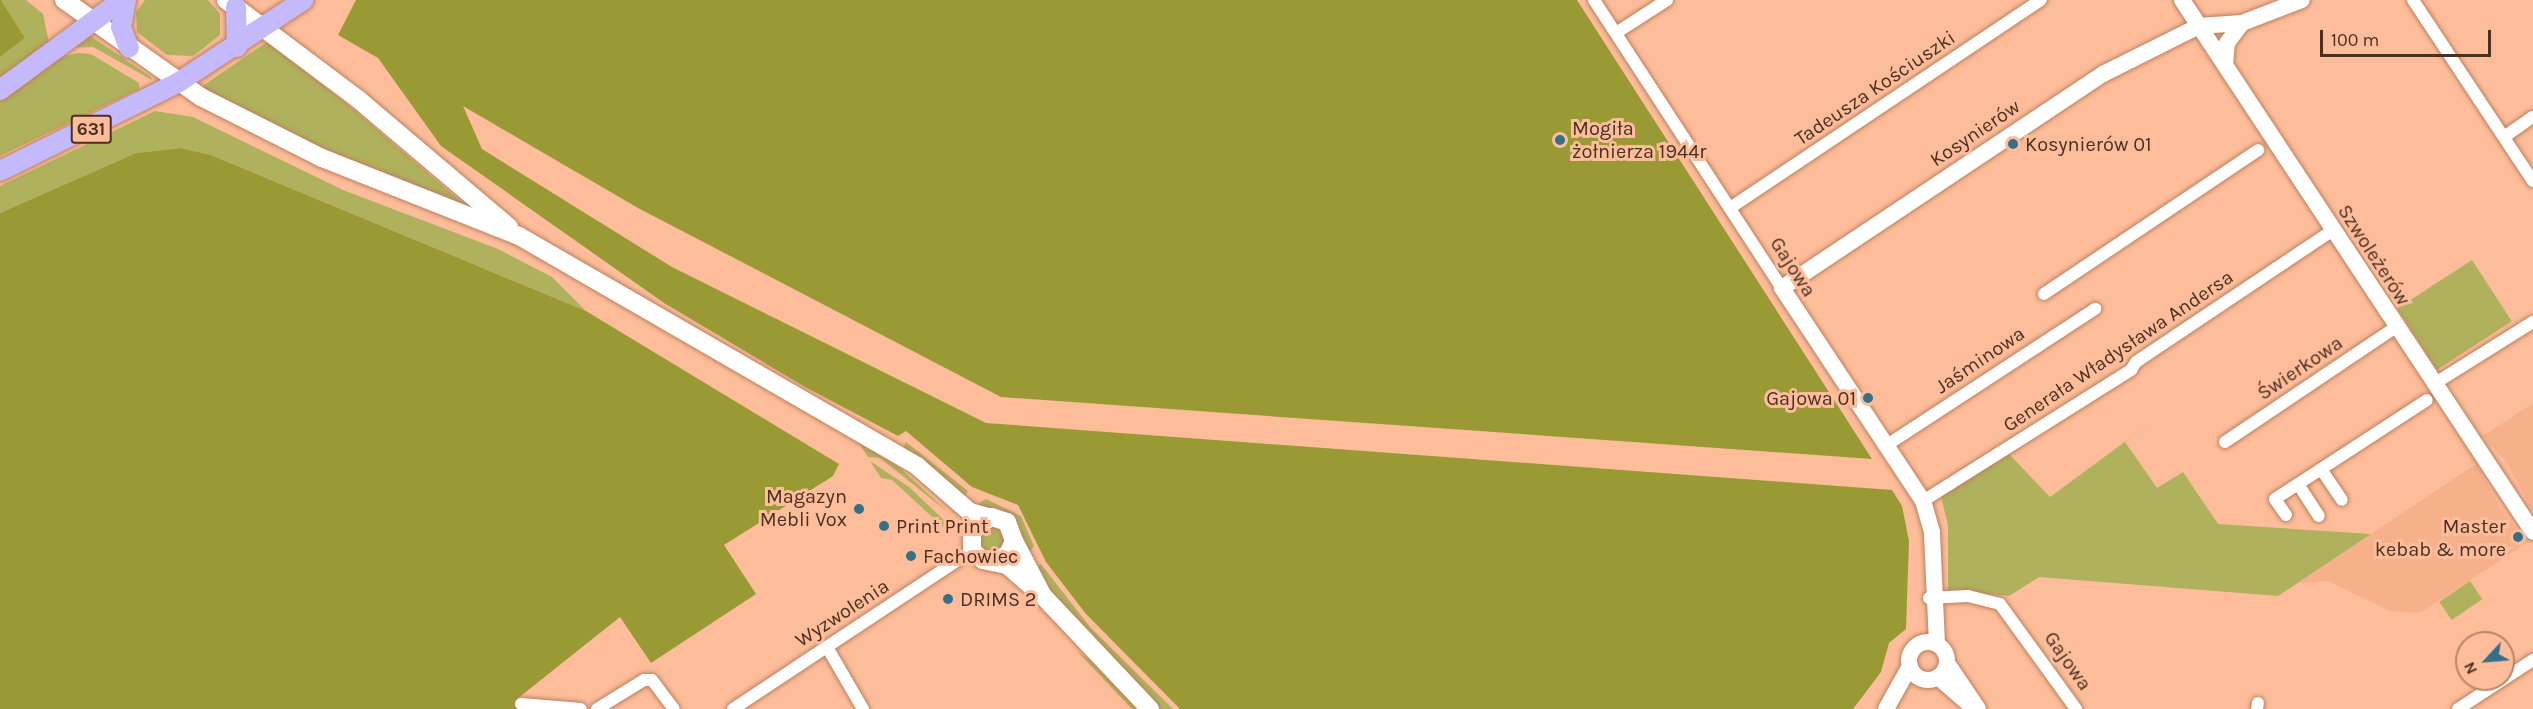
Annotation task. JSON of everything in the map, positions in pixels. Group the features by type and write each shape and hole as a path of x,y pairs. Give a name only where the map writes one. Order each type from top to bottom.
{"main road":[{"path":"64,0 179,82 322,158 519,236 927,473 970,512 1007,522 1014,541 1043,596"},
{"path":"0,90 124,0"},
{"path":"124,0 121,27 129,48"},
{"name":"631","path":"0,171 179,82 265,29 304,0"},
{"path":"231,4 359,100 519,236"},
{"path":"231,4 237,47"},
{"path":"892,454 970,533 972,551 993,562 1007,565 1043,596 1150,709"},
{"path":"970,533 987,517"},
{"path":"993,562 1008,554 1014,541"}],"street":[{"name":"Gajowa","path":"1594,0 1923,501 1932,532 1928,644"},
{"path":"1616,33 1667,0"},
{"name":"Tadeusza Kościuszki","path":"1730,208 2041,0"},
{"name":"Szwoleżerów","path":"2182,0 2533,532"},
{"path":"2199,27 2242,23 2302,0"},
{"path":"2414,0 2533,181"},
{"path":"2225,65 2227,43 2242,23"},
{"name":"Kosynierów","path":"1782,288 2103,74 2199,27"},
{"path":"2504,137 2533,117"},
{"path":"2044,294 2258,150"},
{"name":"Generała Władysława Andersa","path":"1923,501 2131,370 2136,362 2333,230"},
{"name":"Jaśminowa","path":"1887,445 2095,309"},
{"path":"2434,384 2533,322"},
{"name":"Świerkowa","path":"2225,442 2396,327"},
{"path":"2286,515 2275,499 2427,400"},
{"path":"2321,469 2342,500"},
{"path":"2298,484 2319,516"},
{"name":"Wyzwolenia","path":"733,709 972,551"},
{"name":"Gajowa","path":"1931,597 1985,598 2005,608 2076,709"},
{"path":"1886,709 1910,666 1911,653 1928,644 1937,673"},
{"path":"827,647 863,709"},
{"path":"2458,709 2533,660"},
{"path":"1910,666 1937,673 1976,709"},
{"path":"1896,709 1937,673"},
{"path":"597,709 644,680 652,680 674,709"},
{"path":"521,704 582,709"}],"shaded area":[{"path":"0,0 25,38 0,57"},
{"path":"1,0 26,0 43,14 49,43 0,80 0,57 25,38"},
{"path":"145,0 208,0 220,14 220,35 193,56 167,55 137,32 136,12"},
{"path":"356,0 1577,0 1872,459 1001,397 638,208 463,106 482,149 672,267 986,423 1892,490 1902,506 1909,541 1906,629 1889,643 1881,672 1853,709 1180,709 1086,614 1046,562 1018,505 972,487 906,431 898,436 805,387 664,303 441,146 378,58 338,35"},
{"path":"89,35 151,77 152,80 93,47 70,48"},
{"path":"267,42 346,103 466,206 312,144 201,87"},
{"path":"79,53 91,54 139,83 139,89 0,156 0,99 57,57"},
{"path":"155,111 193,117 343,190 498,249 552,277 586,311 211,155 181,148 136,153 0,213 0,186"},
{"path":"181,148 211,155 586,311 839,464 833,476 724,545 756,594 651,663 620,617 517,699 517,709 0,709 0,213 136,153"},
{"path":"2472,260 2512,321 2437,370 2397,308"},
{"path":"2533,403 2533,511 2507,463 2483,436"},
{"path":"2164,413 2125,442 2157,488 2183,472 2218,524 2371,534 2278,596 2039,577 2009,596 1948,590 1948,525 1940,493 2009,454 2050,497"},
{"path":"858,442 900,468 949,513 880,458 868,457"},
{"path":"906,442 968,491 962,500 903,448"},
{"path":"870,461 909,487 945,521 943,527 892,480 881,478"},
{"path":"2476,464 2503,513 2528,542 2420,613 2390,611 2328,581 2298,583"},
{"path":"986,499 1021,516 1034,546 1026,558 1020,538 973,507"},
{"path":"992,526 1001,530 1005,539 1001,548 992,552 983,548 979,539 983,530"},
{"path":"1041,564 1090,627 1173,709 1158,709 1102,655 1032,569"},
{"path":"2470,581 2482,599 2452,620 2439,602"},
{"path":"1077,651 1090,660 1140,709 1132,709"}],"place":[{"name":"Mogiła żołnierza 1944r","path":"1560,140"},
{"name":"Kosynierów 01","path":"2013,144"},
{"name":"Gajowa 01","path":"1868,398"},
{"name":"Magazyn Mebli Vox","path":"859,509"},
{"name":"Print Print","path":"884,526"},
{"name":"Master kebab & more","path":"2518,537"},
{"name":"Fachowiec","path":"911,556"},
{"name":"DRIMS 2","path":"948,599"}]}
